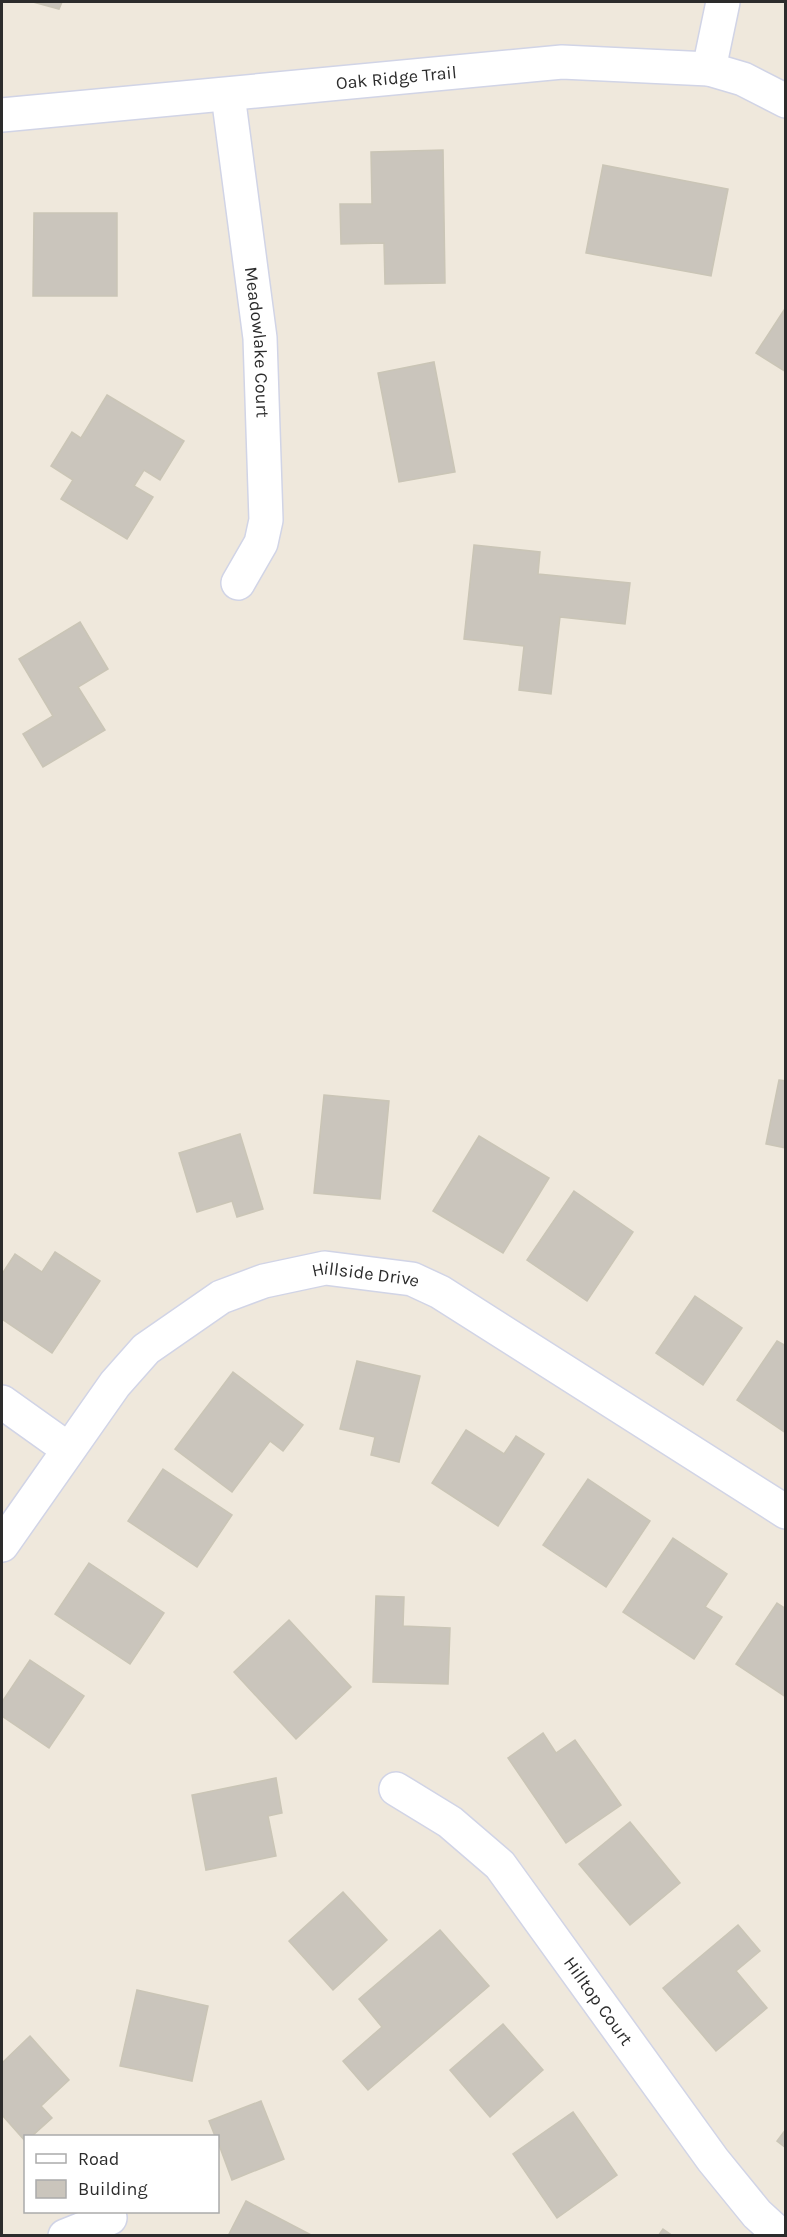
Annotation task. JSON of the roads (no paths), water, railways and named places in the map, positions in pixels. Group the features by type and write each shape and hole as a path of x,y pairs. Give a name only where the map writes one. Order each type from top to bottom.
{"street":[{"path":"708,69 723,2"},
{"name":"Oak Ridge Trail","path":"2,115 562,62 708,69 743,79 786,100"},
{"name":"Meadowlake Court","path":"228,95 260,338 266,520 261,543 238,583"},
{"name":"Hillside Drive","path":"2,1545 115,1384 146,1349 221,1297 264,1281 325,1268 412,1279 440,1292 786,1512"},
{"path":"2,1402 68,1449"},
{"name":"Hilltop Court","path":"396,1789 450,1821 500,1865 713,2160 757,2214 781,2235"},
{"path":"65,2235 110,2218"}]}
